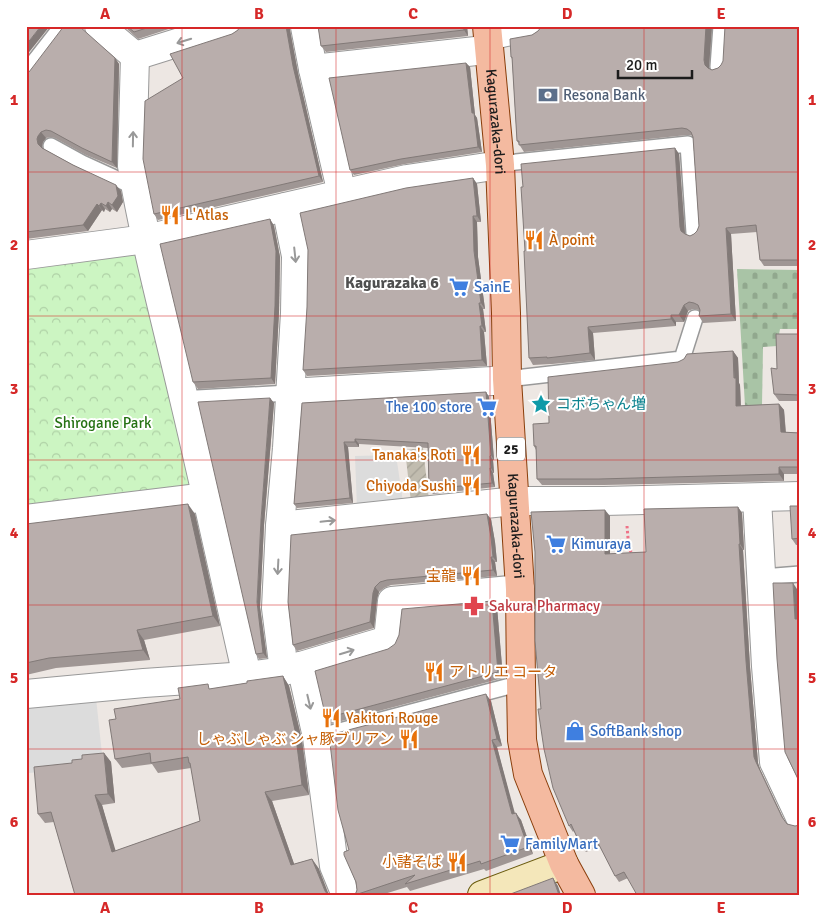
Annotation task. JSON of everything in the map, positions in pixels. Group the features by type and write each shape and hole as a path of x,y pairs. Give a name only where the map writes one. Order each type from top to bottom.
{"main road":[{"name":"Kagurazaka-dori","path":"488,37 500,165 507,379 520,589 522,740 528,774 564,864 581,895"}],"street":[{"path":"99,26 135,56"},
{"path":"135,56 230,26"},
{"path":"313,69 476,51 488,37 533,26"},
{"path":"305,27 342,194"},
{"path":"135,56 132,166 180,399 207,497 247,676"},
{"path":"26,255 146,239 407,180 500,165"},
{"path":"286,207 296,256 295,313 276,608 292,669 317,737 334,866 346,895"},
{"path":"289,393 507,379"},
{"path":"280,526 514,501 625,501 800,496"},
{"path":"26,519 207,497"},
{"path":"757,498 774,762 800,817"},
{"path":"26,694 247,676 292,669 388,640 392,601 520,589"},
{"path":"482,895 564,864"}],"lane":[{"path":"26,72 62,26"},
{"path":"718,67 721,26"},
{"path":"500,165 688,144 694,233"},
{"path":"51,146 82,163 128,184 135,182"},
{"path":"507,379 682,359 695,318"},
{"path":"180,399 289,393"},
{"path":"762,576 800,574"},
{"path":"317,737 521,683"}],"path":[{"path":"799,406 799,442"},
{"path":"625,501 629,550 641,560"}],"shaded area":[{"path":"423,448 429,500 411,502 405,450"},
{"path":"396,455 403,502 357,508 355,456"},
{"path":"96,698 102,754 84,768 29,773 26,740 26,704"}],"green space":[{"name":"Shirogane Park","path":"144,251 196,489 26,509 26,265"},
{"path":"737,269 800,270 800,329 780,329 777,346 763,347 762,405 745,406"}],"building":[{"path":"26,26 41,26 26,45"},
{"path":"64,26 79,26 115,58 112,162 51,131 41,132 37,139 38,144 73,165 116,185 118,196 112,205 108,202 106,206 101,203 99,206 97,204 83,225 26,232 26,73 29,72"},
{"path":"127,26 153,26 134,32"},
{"path":"240,26 286,26 293,66 319,176 154,214 143,159 145,101 183,78 170,54 232,34"},
{"path":"318,26 463,26 464,30 321,46"},
{"path":"542,26 706,26 704,60 705,65 712,70 718,68 723,61 725,26 800,26 800,260 760,260 756,225 726,228 731,314 699,316 700,310 698,305 689,302 684,305 679,315 671,315 671,319 588,327 590,353 529,358 521,164 675,148 681,231 690,236 697,231 699,226 693,137 687,129 519,145 519,141 517,141 510,39 532,35"},
{"path":"466,63 478,147 401,159 350,170 329,78"},
{"path":"473,178 477,216 473,216 474,251 481,303 479,303 482,326 480,326 482,360 303,370 308,250 300,213 406,188"},
{"path":"270,219 276,251 271,378 193,382 160,244"},
{"path":"776,334 800,334 800,395 774,394 771,368 777,369"},
{"path":"733,351 734,378 736,378 736,406 779,404 781,432 800,433 800,467 779,467 779,474 537,479 533,424 549,423 548,377 678,362 684,359 687,354"},
{"path":"486,392 492,483 429,489 428,443 355,439 355,442 344,442 350,498 294,504 302,403"},
{"path":"270,398 257,602 263,653 256,654 198,402"},
{"path":"188,504 213,616 137,630 143,650 49,658 26,663 26,524"},
{"path":"790,506 800,506 800,538 792,539"},
{"path":"738,507 746,661 754,757 782,817 787,824 800,825 800,895 637,895 624,872 615,876 596,839 581,846 571,824 569,826 553,788 544,749 538,709 541,709 535,641 535,552 531,512 605,510 605,554 646,552 644,509"},
{"path":"487,514 491,537 493,570 380,582 375,587 373,593 370,622 293,645 288,602 291,535"},
{"path":"773,583 793,583 795,619 800,619 800,783 785,752"},
{"path":"492,601 498,672 326,718 315,671 388,649 395,644 399,635 402,609"},
{"path":"283,676 295,730 302,785 265,792 291,865 312,859 328,895 75,895 51,812 38,814 34,767 72,763 72,760 82,759 82,755 104,753 108,794 95,795 112,852 200,821 188,757 151,763 150,753 115,759 109,720 116,719 114,709 180,699 178,688 208,684 209,689"},
{"path":"486,694 497,739 492,740 512,814 516,813 528,847 481,864 480,861 405,884 415,875 355,895 357,890 356,882 344,855 344,852 349,850 338,810 329,735"},
{"path":"553,878 559,895 508,895"}],"place":[{"name":"Resona Bank","path":"548,95"},
{"name":"L'Atlas","path":"170,215"},
{"name":"À point","path":"534,240"},
{"name":"SainE","path":"459,287"},
{"name":"コボちゃん増","path":"541,404"},
{"name":"The 100 store","path":"487,407"},
{"name":"Tanaka's Roti","path":"471,455"},
{"name":"Chiyoda Sushi","path":"471,486"},
{"name":"Kimuraya","path":"556,544"},
{"name":"宝龍","path":"471,576"},
{"name":"Sakura Pharmacy","path":"474,606"},
{"name":"アトリエ コータ","path":"434,672"},
{"name":"Yakitori Rouge","path":"331,718"},
{"name":"SoftBank shop","path":"575,731"},
{"name":"しゃぶしゃぶ シャ豚ブリアン","path":"409,739"},
{"name":"FamilyMart","path":"510,844"},
{"name":"小諸そば","path":"457,862"}],"district":[{"name":"Kagurazaka 6","path":"392,282"}]}
